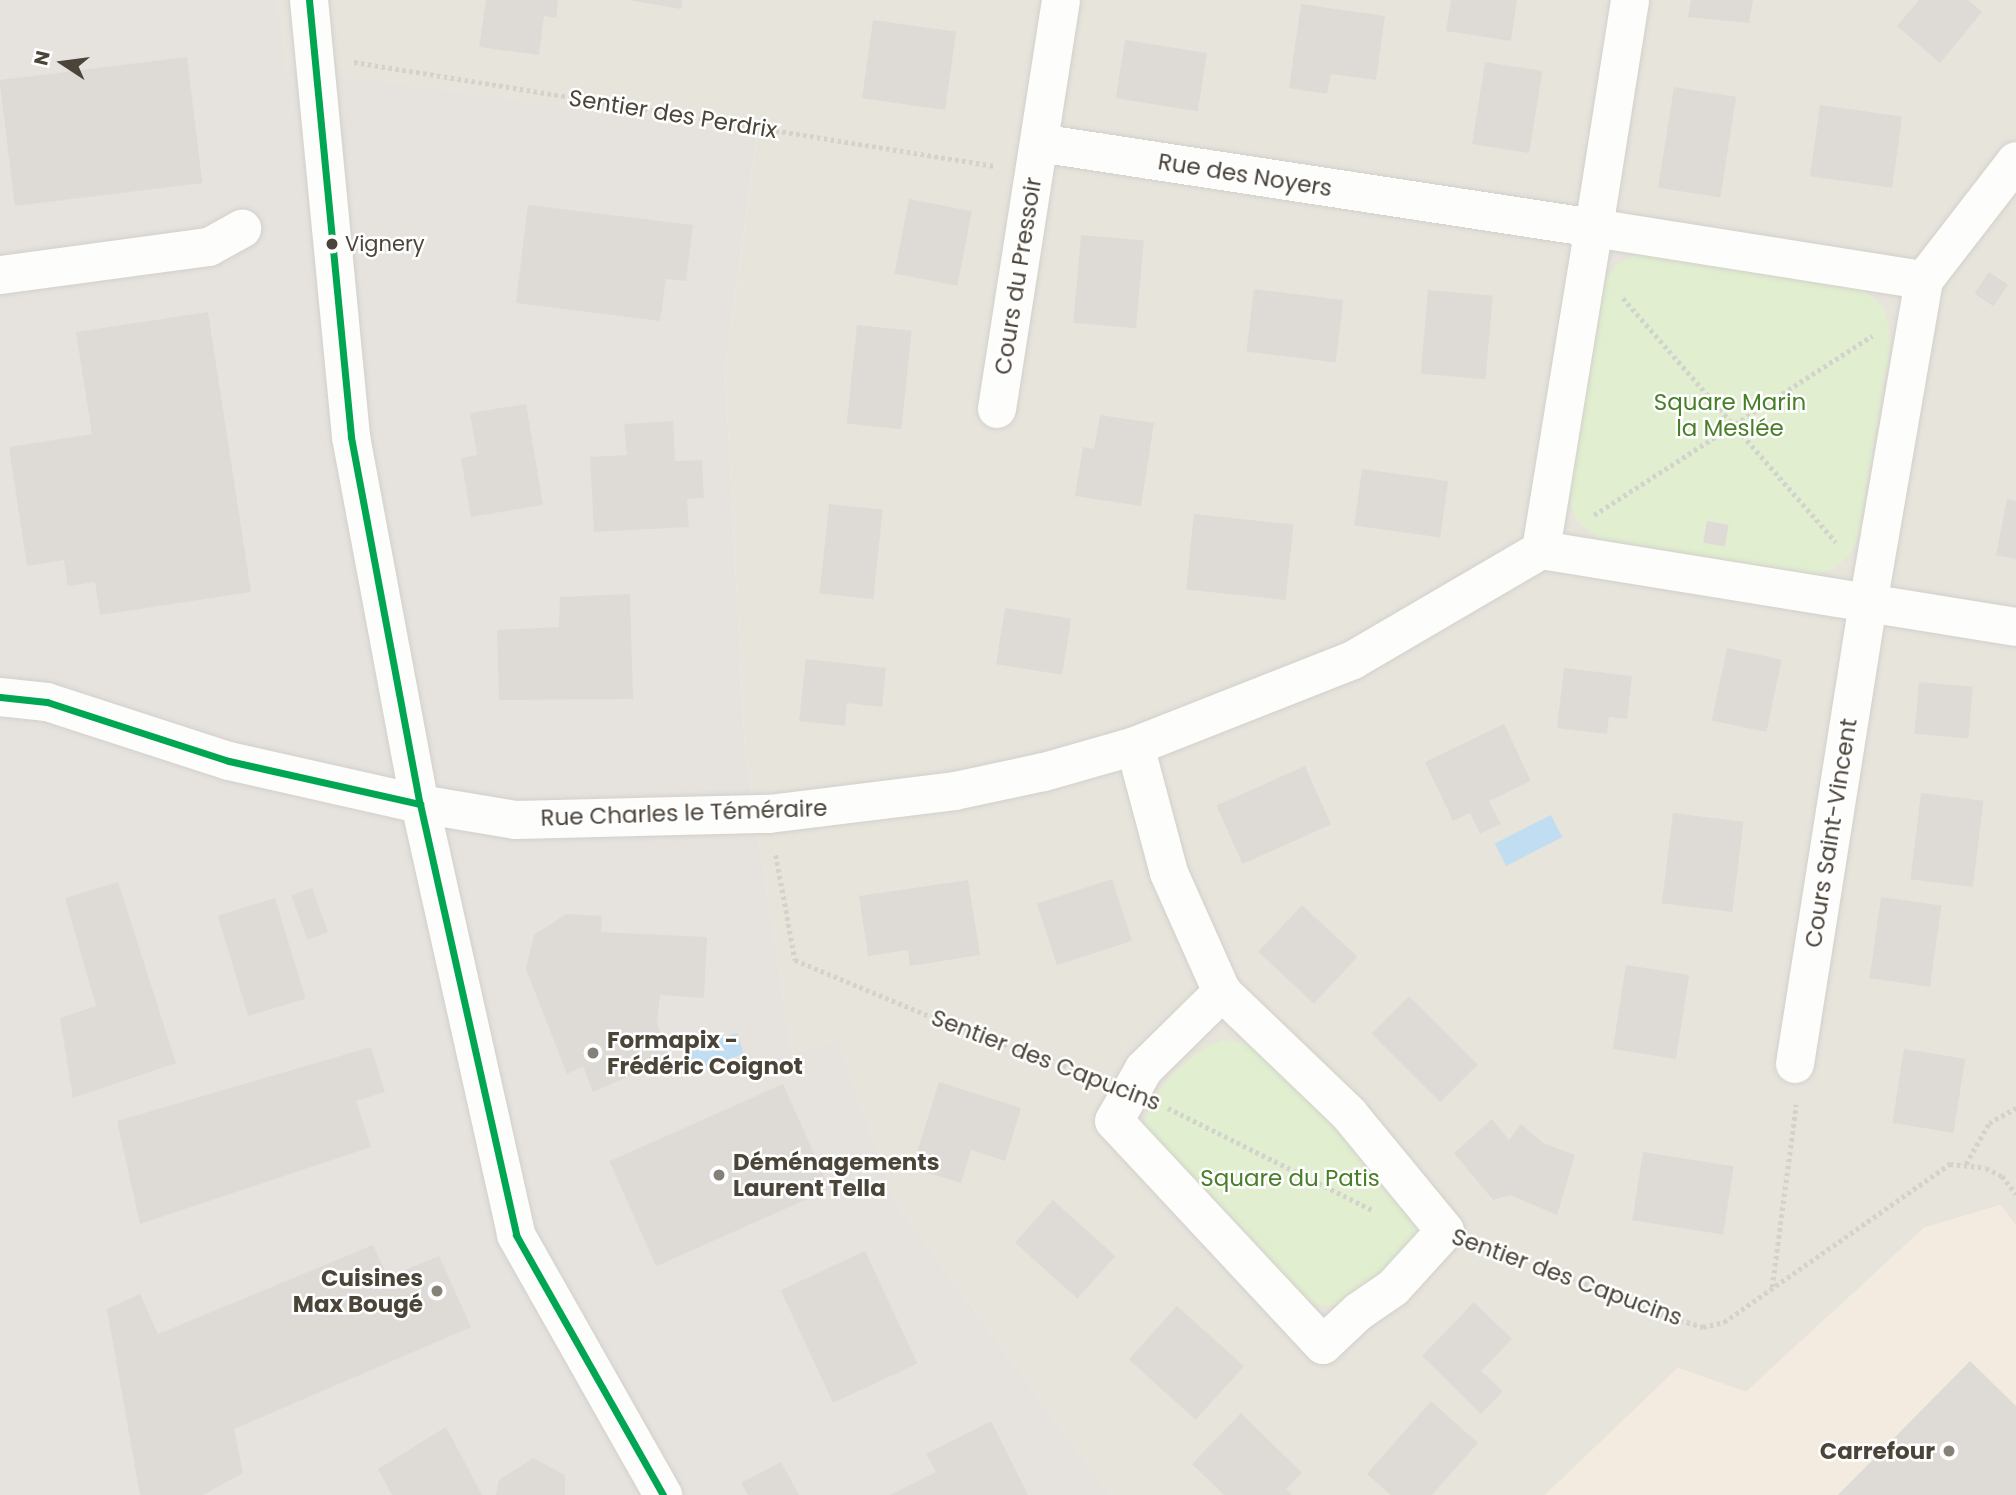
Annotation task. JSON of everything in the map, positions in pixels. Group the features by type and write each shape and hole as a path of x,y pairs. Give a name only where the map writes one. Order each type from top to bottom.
{"street":[{"path":"309,0 351,437 419,804 516,1235 663,1495"},
{"path":"1036,158 1061,0"},
{"path":"1630,0 1541,550 1869,592 2016,627"},
{"name":"Rue des Noyers","path":"1036,158 1591,243"},
{"name":"Cours du Pressoir","path":"997,410 1036,158"},
{"path":"1869,592 1922,293 2016,161"},
{"path":"1,275 209,247 242,229"},
{"path":"1591,243 1922,293"},
{"name":"Rue Charles le Téméraire","path":"0,697 47,702 229,761 419,804 516,820 769,814 955,791 1044,772 1135,746 1353,660 1541,550"},
{"name":"Cours Saint-Vincent","path":"1795,1064 1869,592"},
{"path":"1135,746 1169,873 1222,992 1349,1114 1445,1231 1393,1288 1358,1312 1323,1345 1114,1121 1130,1089 1222,992"}],"path":[{"name":"Sentier des Perdrix","path":"313,56 1036,158"},
{"path":"1591,243 1869,592"},
{"path":"1541,550 1733,424 1922,293"},
{"name":"Sentier des Capucins","path":"769,814 795,960 951,1024 1130,1089 1383,1215"},
{"path":"1772,1288 1797,1123 1795,1064"},
{"path":"1966,1164 1989,1123 2016,1108"},
{"path":"1772,1288 1950,1164 1966,1164 2001,1177 2016,1194"},
{"name":"Sentier des Capucins","path":"1445,1231 1703,1327 1724,1322 1772,1288"}],"shaded area":[{"path":"0,0 277,0 284,68 757,134 725,370 745,750 792,1055 837,1040 896,1203 1110,1495 0,1495"},
{"path":"277,0 2016,0 2016,1225 2000,1205 1924,1228 1746,1392 1678,1368 1545,1495 1110,1495 896,1203 837,1041 792,1056 745,750 725,370 757,135 283,68"},
{"path":"2000,1205 2016,1225 2016,1495 1545,1495 1678,1368 1746,1392 1924,1228"}],"green space":[{"name":"Square Marin la Meslée","path":"1637,254 1862,288 1884,308 1891,339 1858,538 1849,556 1833,569 1811,576 1604,543 1577,521 1570,504 1571,486 1604,281 1616,265"},
{"name":"Square du Patis","path":"1224,1040 1259,1045 1420,1213 1416,1249 1354,1304 1322,1306 1285,1293 1153,1144 1145,1123 1150,1104 1172,1074 1202,1049"}],"water":[{"path":"1551,815 1562,837 1506,866 1495,844"},
{"path":"737,1033 744,1054 694,1070 688,1049"}],"building":[{"path":"486,0 558,0 556,18 544,16 539,55 479,47"},
{"path":"628,0 682,0 681,9"},
{"path":"1451,0 1517,0 1511,41 1446,31"},
{"path":"1691,0 1753,0 1749,23 1688,17"},
{"path":"1919,0 1968,0 1982,12 1940,63 1897,26"},
{"path":"1301,4 1385,16 1376,80 1331,74 1327,94 1289,88"},
{"path":"873,20 956,32 945,110 862,98"},
{"path":"1125,40 1207,53 1198,111 1116,98"},
{"path":"187,57 202,183 15,206 0,80"},
{"path":"1485,62 1542,71 1529,153 1472,144"},
{"path":"1674,87 1736,97 1720,198 1658,188"},
{"path":"1820,105 1902,117 1892,188 1810,176"},
{"path":"909,199 972,211 957,286 894,274"},
{"path":"528,205 693,225 686,281 666,279 660,321 516,303"},
{"path":"1081,235 1144,240 1136,328 1073,323"},
{"path":"1989,272 2008,285 1994,306 1974,294"},
{"path":"1254,289 1343,300 1336,362 1246,352"},
{"path":"1428,290 1493,296 1485,379 1421,374"},
{"path":"208,312 251,592 100,615 95,582 68,586 64,560 27,566 9,447 92,434 76,332"},
{"path":"857,325 912,331 901,429 847,423"},
{"path":"526,404 543,505 471,517 461,458 477,455 470,413"},
{"path":"1100,415 1154,423 1141,506 1075,496 1083,447 1094,449"},
{"path":"673,421 675,461 702,460 704,498 687,499 689,527 594,532 590,457 627,455 624,424"},
{"path":"1362,469 1448,481 1440,538 1354,525"},
{"path":"2007,499 2016,501 2016,559 1996,555"},
{"path":"829,504 883,510 873,599 820,594"},
{"path":"1194,514 1293,524 1286,600 1186,590"},
{"path":"1707,521 1729,525 1725,546 1703,543"},
{"path":"630,594 633,699 499,700 497,630 559,627 560,597"},
{"path":"1005,608 1071,618 1062,675 996,664"},
{"path":"1727,648 1782,660 1766,732 1712,720"},
{"path":"806,659 886,668 882,707 847,703 845,726 799,721"},
{"path":"1564,668 1632,676 1627,719 1609,717 1607,734 1557,728"},
{"path":"1919,682 1973,687 1968,739 1914,734"},
{"path":"1504,724 1531,781 1489,801 1501,824 1480,834 1470,813 1453,821 1425,762"},
{"path":"1305,766 1331,824 1242,864 1216,805"},
{"path":"1921,793 1984,801 1973,887 1910,879"},
{"path":"1673,813 1743,822 1732,912 1662,903"},
{"path":"1112,879 1132,941 1057,965 1037,903"},
{"path":"968,880 980,955 910,966 908,950 868,956 859,896"},
{"path":"118,882 176,1063 73,1098 60,1018 96,1006 65,898"},
{"path":"312,888 328,932 307,940 291,896"},
{"path":"1881,897 1941,905 1930,987 1870,978"},
{"path":"275,898 306,998 248,1016 218,916"},
{"path":"1302,905 1358,957 1314,1004 1258,952"},
{"path":"566,914 602,916 601,932 707,937 704,998 660,995 657,1024 670,1058 593,1092 583,1066 567,1074 526,969 534,935"},
{"path":"1626,965 1689,975 1676,1059 1613,1049"},
{"path":"1409,996 1478,1065 1440,1102 1372,1033"},
{"path":"371,1047 385,1092 356,1101 371,1147 140,1224 117,1121"},
{"path":"1904,1049 1965,1059 1954,1133 1892,1123"},
{"path":"939,1082 1021,1108 1005,1161 971,1150 961,1183 912,1168"},
{"name":"Déménagements Laurent Tella","path":"783,1084 830,1189 656,1266 609,1161"},
{"path":"1492,1119 1509,1140 1521,1124 1543,1143 1575,1155 1557,1215 1510,1195 1493,1200 1454,1153"},
{"path":"1643,1152 1734,1166 1723,1235 1632,1220"},
{"path":"1053,1200 1115,1256 1077,1299 1015,1242"},
{"path":"373,1245 388,1277 439,1256 471,1327 234,1429 243,1473 203,1495 140,1495 107,1309 140,1294 158,1334"},
{"path":"865,1251 917,1363 833,1403 781,1290"},
{"path":"1474,1302 1512,1339 1481,1371 1503,1391 1481,1414 1422,1356"},
{"path":"1177,1306 1244,1366 1196,1420 1129,1360"},
{"name":"Carrefour","path":"1970,1361 2016,1406 2016,1495 1838,1495"},
{"path":"1431,1401 1478,1443 1432,1495 1391,1495 1367,1474"},
{"path":"1241,1413 1302,1473 1286,1489 1292,1495 1224,1495 1192,1464"},
{"path":"991,1421 1028,1495 890,1495 936,1472 926,1454"},
{"path":"446,1427 482,1495 392,1495 378,1469"},
{"path":"533,1458 565,1475 565,1495 496,1495 499,1480"},
{"path":"781,1462 799,1495 748,1495 741,1483"}],"transit line":[{"path":"309,0 351,437 420,804 516,1235 663,1495"},
{"path":"0,697 47,702 229,761 420,804"}],"place":[{"name":"Vignery","path":"332,244"},
{"name":"Formapix - Frédéric Coignot","path":"593,1053"},
{"name":"Déménagements Laurent Tella","path":"719,1175"},
{"name":"Cuisines Max Bougé","path":"437,1291"},
{"name":"Carrefour","path":"1949,1451"}]}
